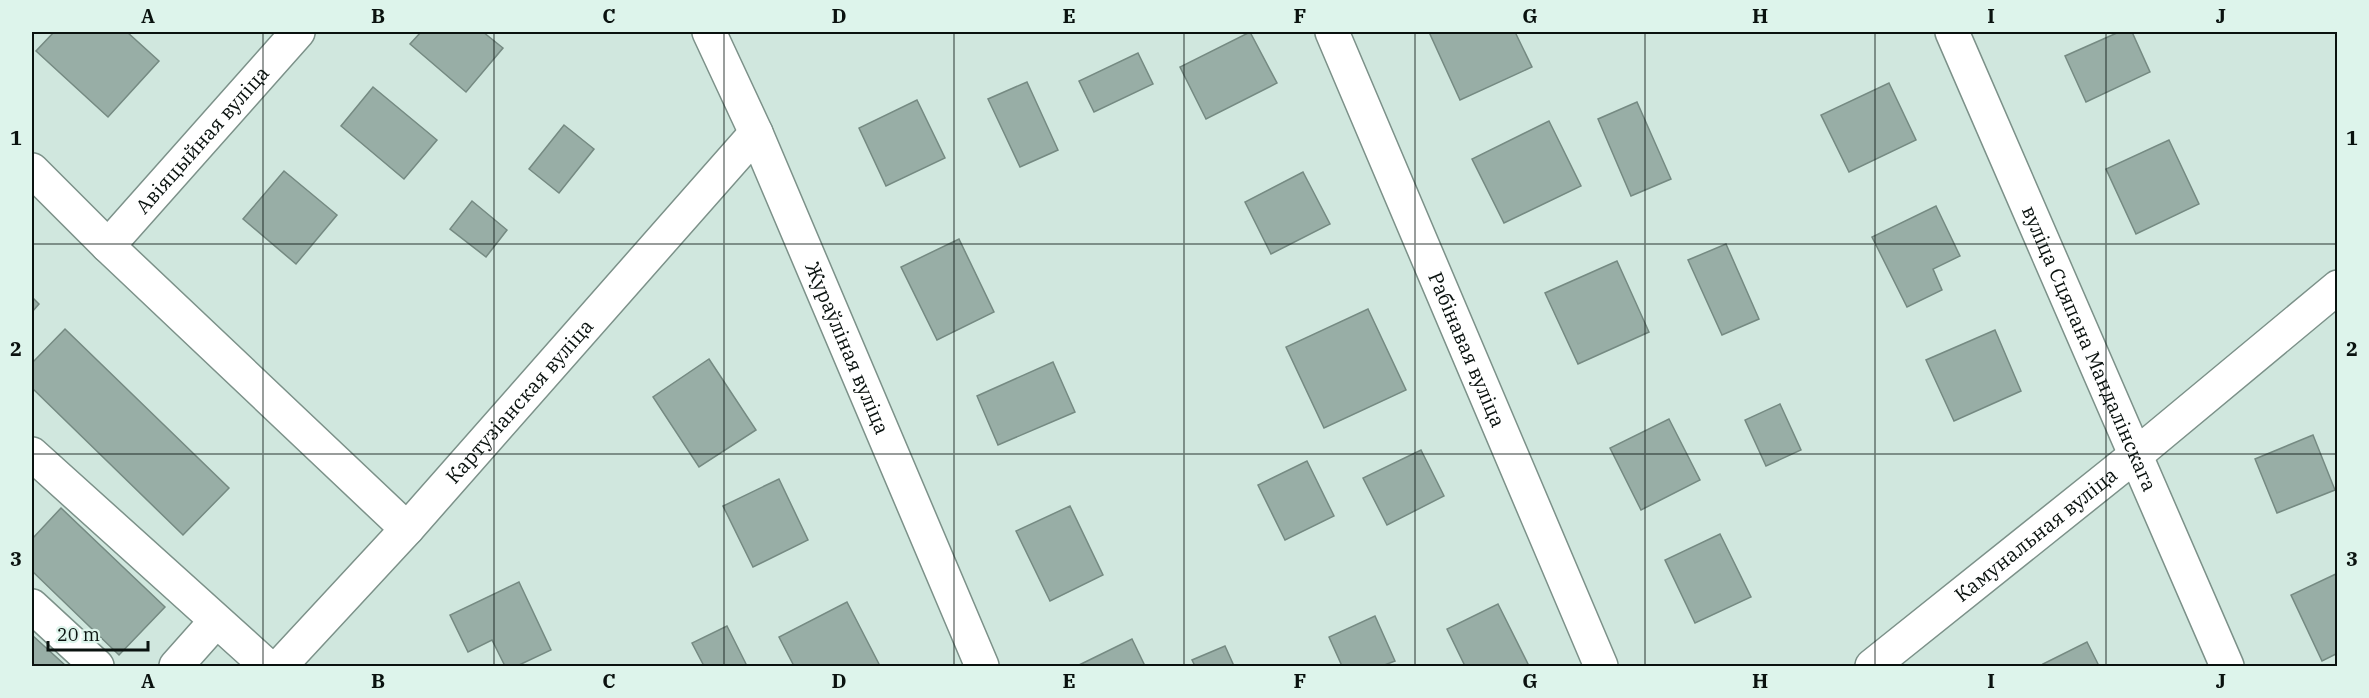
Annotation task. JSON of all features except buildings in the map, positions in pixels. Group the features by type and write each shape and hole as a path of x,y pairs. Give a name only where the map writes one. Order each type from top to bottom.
{"street":[{"name":"Авіяцыйная вуліца","path":"108,246 298,32"},
{"name":"Жураўліная вуліца","path":"709,32 756,133 982,666"},
{"name":"Рабінавая вуліца","path":"1332,32 1601,666"},
{"name":"вуліца Сцяпана Мандалінскага","path":"1952,32 2227,666"},
{"name":"Картузіанская вуліца","path":"280,666 407,529 756,133"},
{"path":"32,170 108,246 407,529"},
{"name":"Камунальная вуліца","path":"1872,666 2137,454 2337,287"},
{"path":"32,454 267,666"},
{"path":"32,606 97,666"},
{"path":"176,666 216,621"}]}
